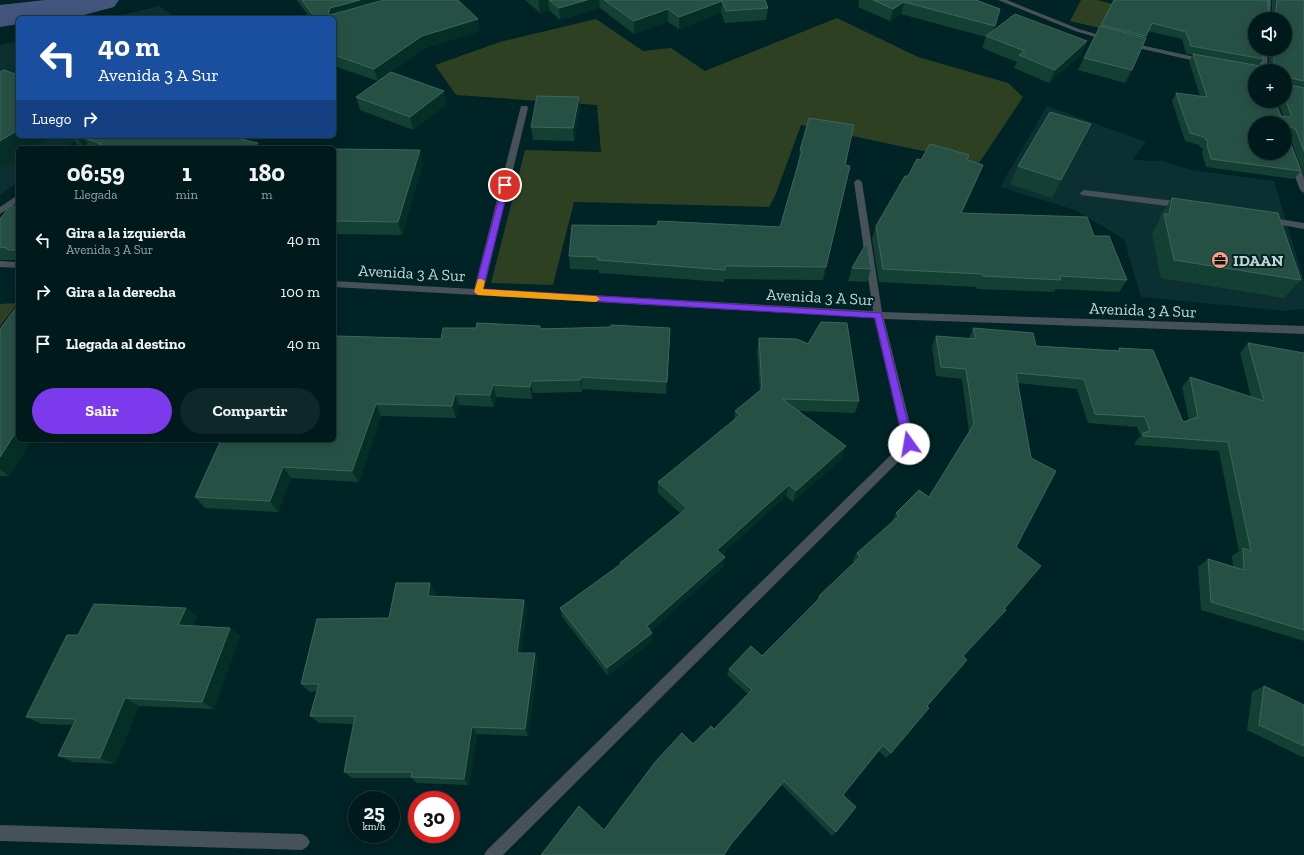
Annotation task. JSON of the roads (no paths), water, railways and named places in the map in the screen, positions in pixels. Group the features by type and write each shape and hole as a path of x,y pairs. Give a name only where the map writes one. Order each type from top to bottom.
{"street":[{"path":"1001,0 1077,30 1134,46 1213,63"},
{"path":"1267,12 1268,0"},
{"path":"478,292 524,108"},
{"path":"90,146 100,138"},
{"path":"1292,157 1304,190"},
{"path":"492,855 909,444 878,315 858,182"},
{"path":"1084,194 1192,206"},
{"path":"0,211 16,199"},
{"path":"1259,218 1304,226"},
{"path":"0,264 16,265"},
{"name":"Avenida 3 A Sur","path":"336,284 878,315 1304,330"},
{"path":"0,833 302,842"}],"waterway":[{"path":"0,16 80,6 102,0"}],"place":[{"name":"IDAAN","path":"1220,260"}]}
